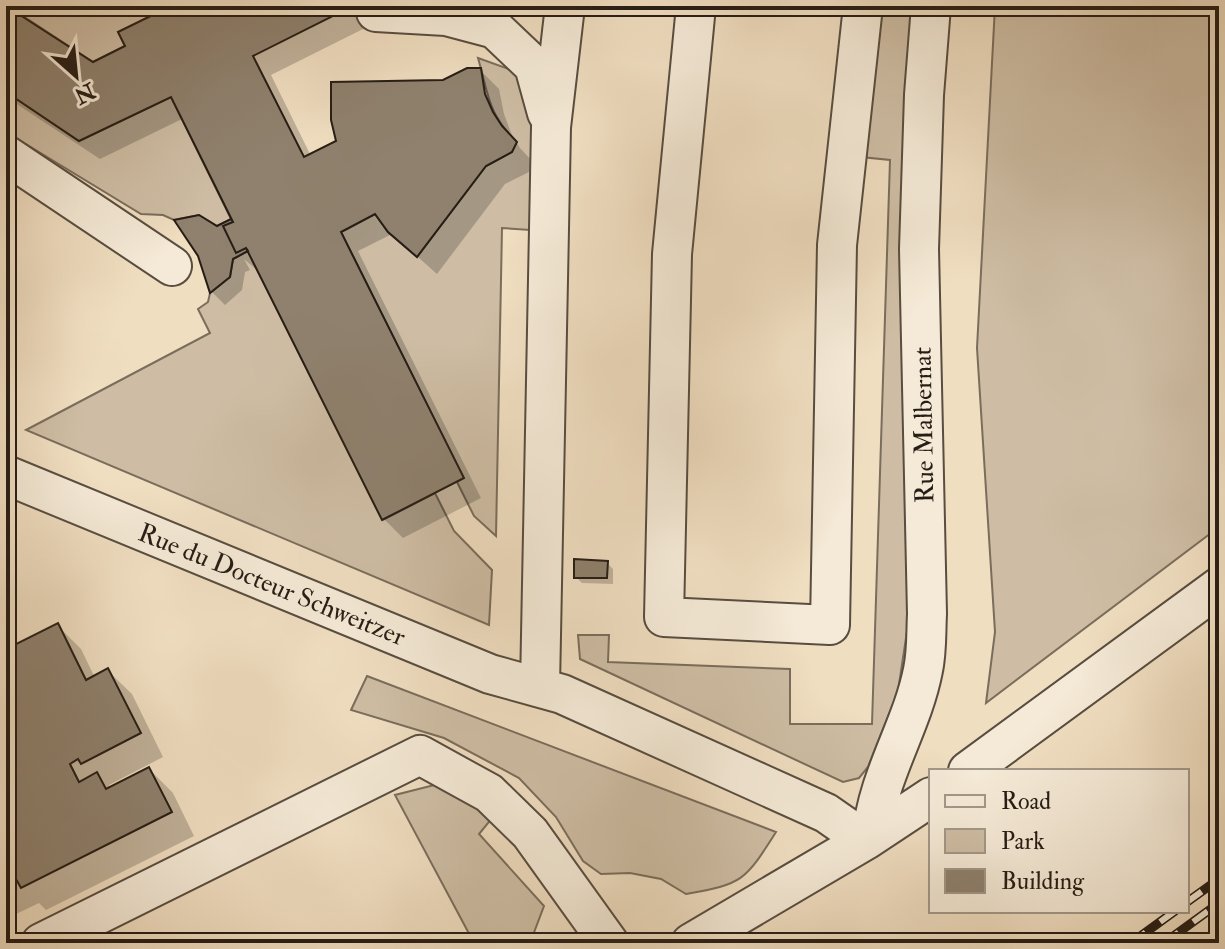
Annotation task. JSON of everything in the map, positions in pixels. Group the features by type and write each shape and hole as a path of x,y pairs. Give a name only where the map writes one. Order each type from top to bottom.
{"street":[{"path":"376,6 376,12 446,11 495,29 534,66 551,127"},
{"path":"540,686 551,127 565,6"},
{"path":"696,6 672,254 664,617 830,625 837,245 863,6"},
{"name":"Rue Malbernat","path":"867,839 874,809 896,756 923,670 927,614 919,249 924,95 931,6"},
{"path":"6,155 172,266"},
{"name":"Rue du Docteur Schweitzer","path":"6,475 490,674 540,686 826,813 867,839"},
{"path":"971,769 1219,587"},
{"path":"41,943 420,755 489,793 530,833 609,943"},
{"path":"691,943 867,839 929,798"}],"green space":[{"path":"8,6 171,6 118,32 125,46 93,62"},
{"path":"877,6 913,6 914,585 898,691 868,767 859,778 843,782 580,659 578,635 609,635 608,662 790,669 790,724 872,724 890,160 861,157"},
{"path":"995,6 1219,6 1219,527 986,703 995,632 977,348"},
{"path":"478,58 509,69 524,83 533,102 530,230 502,228 496,536 474,516 457,482 463,478 341,232 375,214 388,232 417,257 486,166 512,152 516,142 494,112"},
{"path":"6,92 79,141 171,97 231,219 217,226 199,215 174,220 163,215 141,214 6,132"},
{"path":"248,251 383,520 435,493 454,531 492,570 489,625 26,430 210,333 198,309 208,302 210,293 230,277 233,259"},
{"path":"367,676 776,832 749,871 720,887 686,894 661,879 630,873 601,874 583,861 556,817 519,778 444,738 351,710"},
{"path":"442,783 493,817 479,834 544,906 530,943 474,943 395,795"}],"building":[{"path":"6,6 93,62 125,46 118,32 171,6 345,6 345,10 253,56 304,157 336,141 331,120 331,82 443,80 467,68 481,68 485,94 493,112 517,142 512,152 486,166 417,257 388,232 375,214 341,232 464,478 382,520 246,248 236,253 223,226 233,222 171,97 79,141 6,92"},
{"path":"199,215 217,226 231,219 233,222 223,226 236,253 246,248 248,251 233,259 230,277 210,293 198,256 174,220"},
{"path":"574,559 608,561 607,578 574,578"},
{"path":"58,623 86,680 108,668 141,733 81,764 78,759 70,764 79,782 97,772 106,789 149,767 172,812 21,888 16,879 6,884 6,649"},
{"path":"1219,931 1219,943 1202,943"}],"railway":[{"path":"1189,901 1219,879"},
{"path":"1164,943 1219,903"},
{"path":"1131,943 1172,913"}]}
